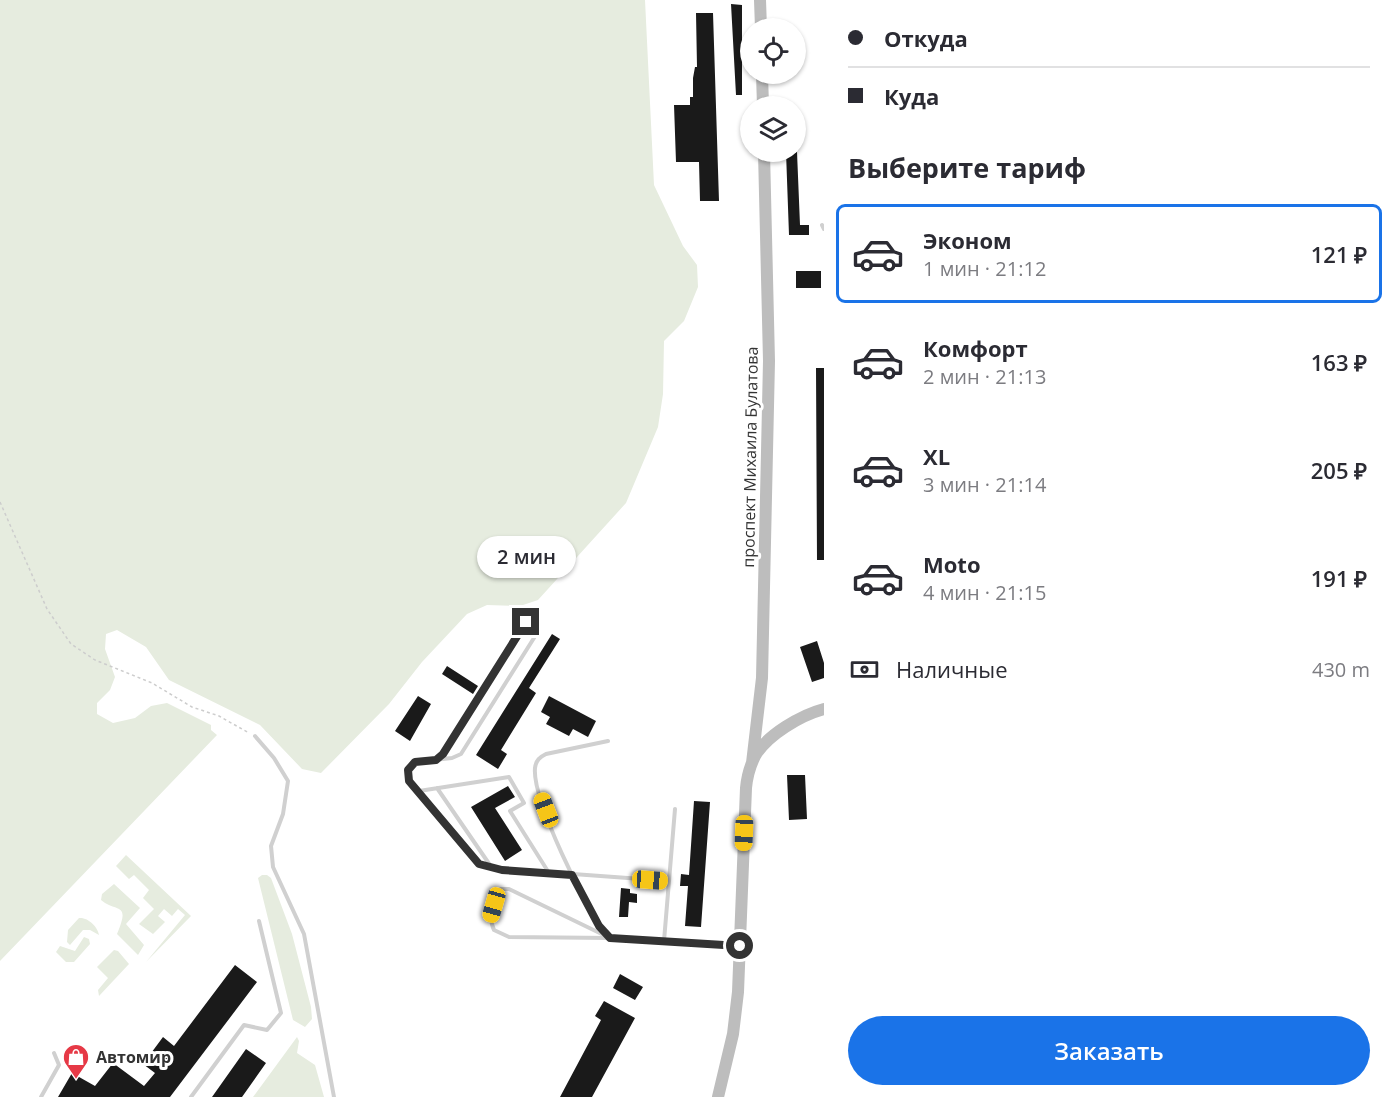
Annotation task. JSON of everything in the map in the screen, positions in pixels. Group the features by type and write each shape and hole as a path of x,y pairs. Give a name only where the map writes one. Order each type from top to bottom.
{"street":[{"path":"760,0 761,18"},
{"name":"проспект Михаила Булатова","path":"718,1097 733,1034 740,946 746,788 752,763 762,678 769,361 764,162"},
{"path":"752,763 760,750 777,735 800,719 824,709"}],"lane":[{"path":"436,760 443,754 526,622"},
{"path":"539,630 461,754 452,758 415,762 408,770 409,781 479,864 492,868 669,881"},
{"path":"255,736 274,758 288,781 283,814 271,846 273,867 304,934 334,1097"},
{"path":"608,741 546,754 538,759 535,766 538,791 572,875 599,926 610,938"},
{"path":"418,791 512,778 524,803 510,811 549,873"},
{"path":"436,788 492,868"},
{"path":"664,941 675,809"},
{"path":"610,938 509,889 501,889 497,894 490,918 494,930 509,937 610,938 740,946"},
{"path":"191,1097 244,1025 267,1030 281,1013 259,921"},
{"path":"41,1097 59,1065 54,1053"}],"path":[{"path":"0,502 47,609 71,644 95,660 152,683 192,706 219,716 255,736"}],"shaded area":[{"path":"0,0 645,0 654,185 683,246 697,265 698,287 684,321 664,341 663,394 658,427 626,503 538,600 520,606 487,605 467,614 422,662 389,704 321,773 302,769 260,725 169,680 146,647 117,630 106,634 105,649 115,677 110,690 97,703 97,714 113,723 135,718 151,706 167,703 211,725 211,730 217,735 0,961"},
{"path":"126,855 191,916 146,962 185,915 178,909 172,916 164,909 158,916 165,922 153,934 139,924 154,909 143,898 149,890 134,875 129,879 116,866"},
{"path":"262,875 271,878 292,934 311,1007 312,1019 305,1027 293,1020 258,878"},
{"path":"114,884 140,908 126,924 144,945 138,955 117,934 123,917 120,909 101,900 102,894"},
{"path":"79,918 92,923 99,935 90,930 83,930 70,945 67,942 68,930"},
{"path":"84,937 89,939 90,944 74,962 66,962 56,952 60,946 75,951"},
{"path":"114,950 118,951 129,964 99,996 98,990 108,978 97,967"},
{"path":"297,1037 299,1041 297,1053 315,1065 324,1097 253,1097"}],"building":[{"path":"731,4 742,5 740,84 742,84 742,95 736,95"},
{"path":"696,13 713,13 719,201 700,201 699,162 676,162 674,105 690,105 690,97 693,97 693,78 695,67 697,67"},
{"path":"786,162 797,162 800,225 809,225 809,235 789,235"},
{"path":"796,271 821,271 821,288 796,288"},
{"path":"816,368 824,368 824,560 817,560"},
{"path":"552,634 560,639 529,688 536,693 501,750 507,754 498,769 476,755"},
{"path":"817,641 824,663 824,678 812,682 800,647"},
{"path":"447,666 478,686 473,694 442,674"},
{"path":"418,696 431,704 410,741 395,731"},
{"path":"549,696 596,721 588,737 573,729 569,736 546,724 550,717 541,712"},
{"path":"787,775 805,775 807,819 789,820"},
{"path":"508,786 515,797 495,808 522,850 505,861 471,807"},
{"path":"694,801 710,802 701,927 685,926 688,886 680,886 681,874 689,875"},
{"path":"621,888 630,889 630,893 637,894 637,903 629,902 628,917 619,917"},
{"path":"235,965 257,982 170,1097 58,1097 72,1073 95,1086 113,1063 144,1086 155,1073 143,1064 163,1037 174,1046"},
{"path":"620,974 643,987 635,1000 613,988"},
{"path":"604,1001 635,1018 592,1097 560,1097 601,1020 595,1016"},
{"path":"246,1049 266,1063 242,1097 212,1097"}],"place":[{"name":"Автомир","path":"76,1080"}],"route":[{"path":"526,622 443,754 436,760 419,761 411,765 407,776 409,781 479,864 502,870 572,875 599,926 610,938 740,946"}]}
